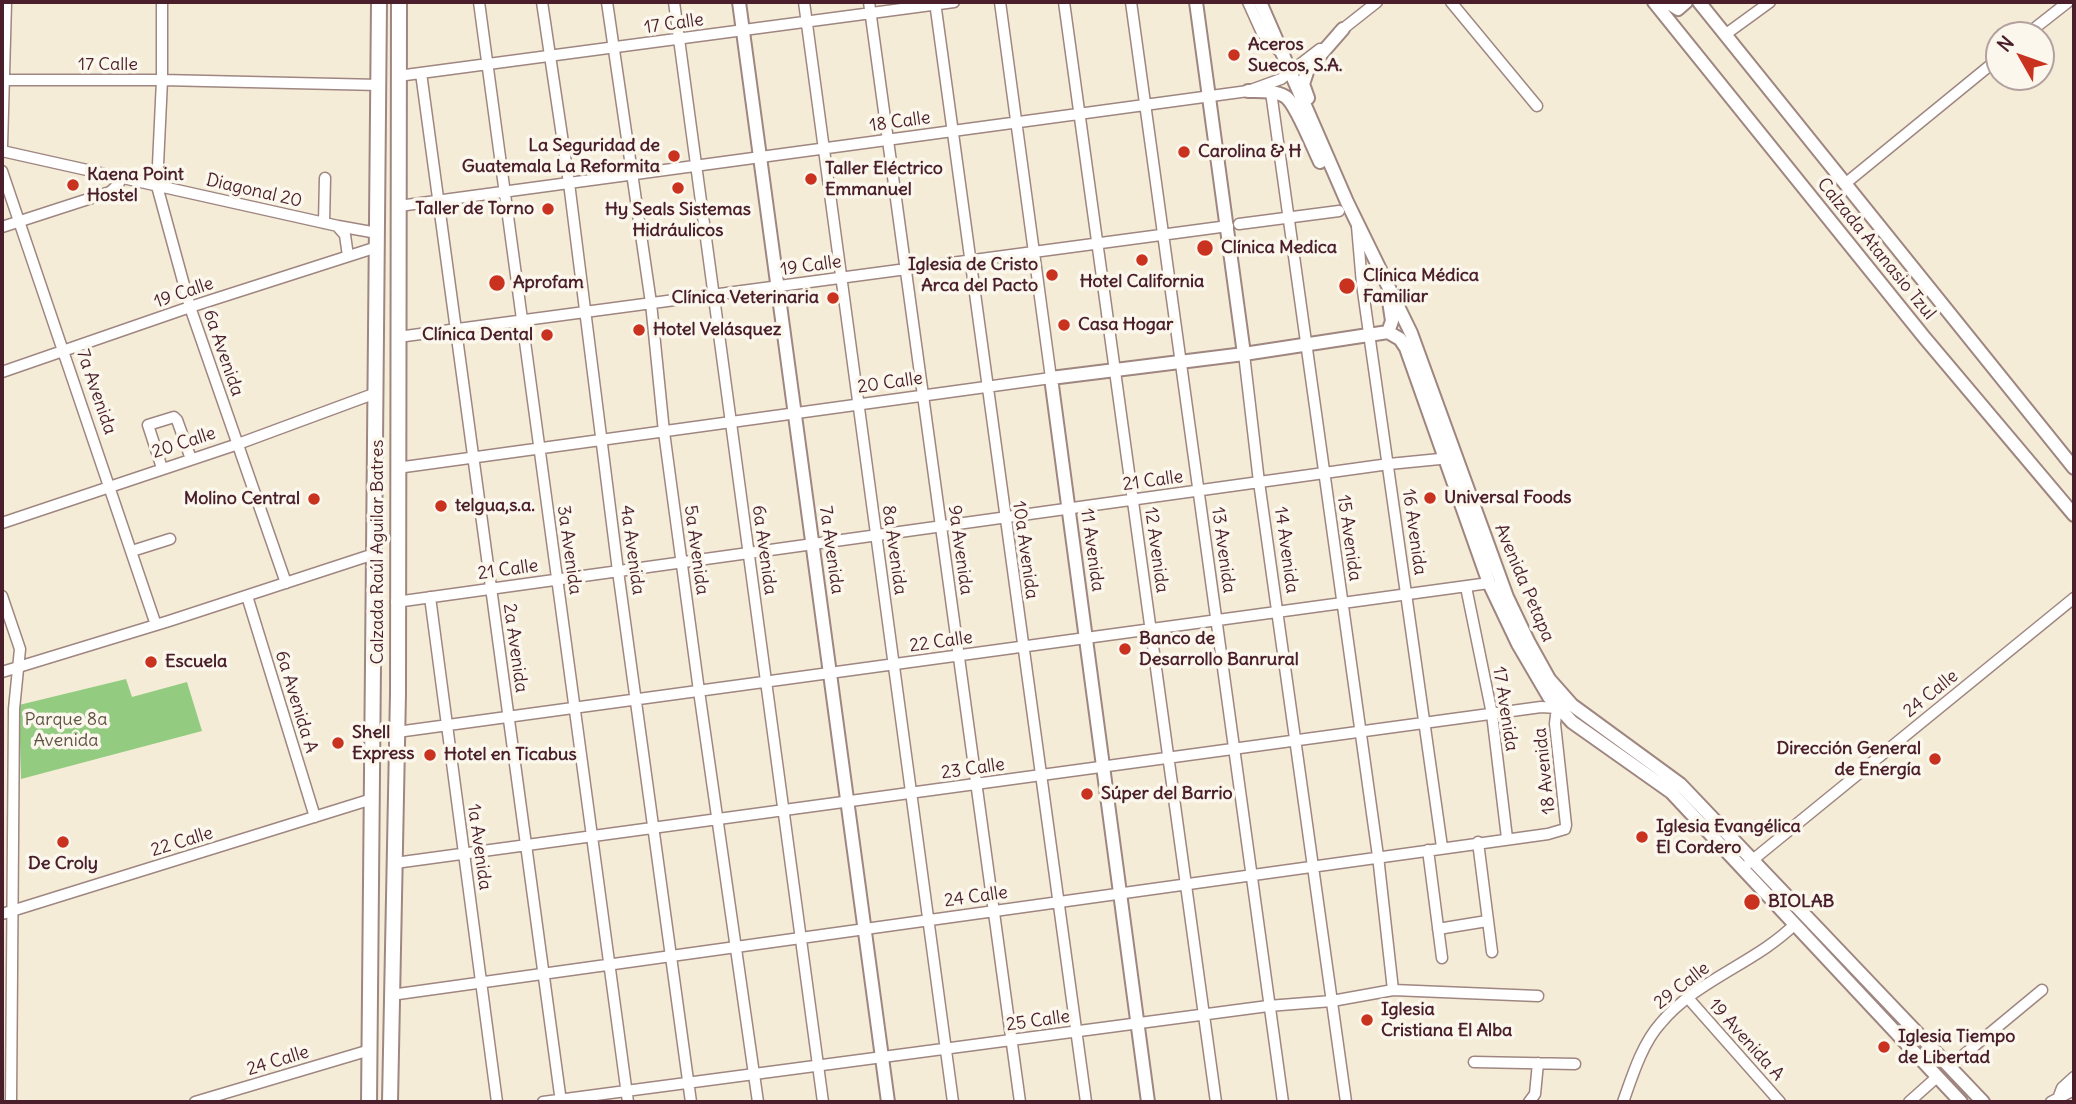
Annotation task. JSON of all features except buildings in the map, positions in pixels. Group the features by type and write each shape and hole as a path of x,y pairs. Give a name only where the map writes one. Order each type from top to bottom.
{"highway":[{"name":"Calzada Raúl Aguilar Batres","path":"369,1102 379,2"},
{"name":"Calzada Raúl Aguilar Batres","path":"390,1102 397,732 399,2"}],"main road":[{"name":"7a Avenida","path":"739,2 888,1102"},
{"name":"14 Avenida","path":"1196,2 1233,225 1244,354"},
{"name":"Avenida Petapa","path":"1260,2 1343,207 1356,222 1411,333 1489,583 1526,661 1558,709 1671,792 1748,864 1983,1102"},
{"name":"Calzada Atanasio Tzul","path":"1654,2 2003,433 2074,515"},
{"path":"1667,2 1678,9 1686,2"},
{"name":"Calzada Atanasio Tzul","path":"1699,2 2074,468"},
{"path":"1343,29 1308,69 1303,84 1345,178 1343,207"},
{"path":"1248,91 1270,92 1286,97 1343,207"},
{"path":"1387,287 1392,321 1388,332"},
{"name":"Avenida Petapa","path":"1388,332 1400,339 1406,348 1507,597 1529,643 1559,692 1572,705 1680,784 1795,924 1961,1102"},
{"name":"20 Calle","path":"1051,378 1371,337 1388,332"},
{"name":"11 Avenida","path":"1051,378 1148,1102"}],"street":[{"path":"2,149 6,2"},
{"name":"6a Avenida","path":"162,2 162,80 157,186 190,307 286,583"},
{"name":"3a Avenida","path":"479,2 627,1097"},
{"name":"4a Avenida","path":"542,2 569,183 618,571 691,1102"},
{"name":"5a Avenida","path":"607,2 651,303 664,432 758,1102"},
{"name":"6a Avenida","path":"674,2 823,1102"},
{"name":"8a Avenida","path":"804,2 953,1102"},
{"name":"9a Avenida","path":"869,2 1020,1102"},
{"name":"17 Calle","path":"398,76 954,2"},
{"name":"11 Avenida","path":"1000,2 1051,378"},
{"name":"12 Avenida","path":"1064,2 1216,1102"},
{"name":"13 Avenida","path":"1131,2 1283,1102"},
{"name":"Avenida Petapa","path":"1248,2 1262,33 1283,56"},
{"name":"18 Calle","path":"398,206 1248,91 1271,84 1289,74 1377,2"},
{"path":"1451,2 1537,106"},
{"path":"1726,34 1770,2"},
{"path":"2044,21 2068,2"},
{"name":"10a Avenida","path":"936,3 969,261 1086,1102"},
{"path":"1846,183 1985,69"},
{"name":"2a Avenida","path":"421,73 561,1101"},
{"name":"17 Calle","path":"5,80 379,85"},
{"name":"15 Avenida","path":"1270,92 1378,856 1394,990"},
{"name":"Diagonal 20","path":"2,149 338,226 377,240"},
{"name":"7a Avenida","path":"2,171 156,625"},
{"path":"2,227 110,192 121,178"},
{"path":"324,223 325,178"},
{"name":"19 Calle","path":"398,337 1233,225 1343,207"},
{"name":"16 Avenida","path":"1356,222 1362,284 1442,847"},
{"path":"338,226 345,235 348,256"},
{"name":"19 Calle","path":"2,372 348,256 377,240"},
{"name":"14 Avenida","path":"1244,354 1259,482 1346,1102"},
{"name":"20 Calle","path":"397,468 1051,378"},
{"name":"20 Calle","path":"2,523 238,444 376,393"},
{"path":"162,468 148,425 174,417 191,458"},
{"name":"21 Calle","path":"396,602 1389,464 1450,458"},
{"path":"132,551 170,539"},
{"path":"2,672 374,554"},
{"name":"22 Calle","path":"397,732 1489,583"},
{"name":"17 Avenida","path":"1465,587 1492,714 1507,838"},
{"path":"2,596 20,649 14,709 13,830 6,913 11,1102"},
{"name":"6a Avenida A","path":"247,596 315,817"},
{"name":"1a Avenida","path":"430,597 497,1102"},
{"name":"24 Calle","path":"1748,864 2074,598"},
{"name":"23 Calle","path":"394,863 1541,707 1558,709"},
{"name":"18 Avenida","path":"1558,709 1555,724 1565,829"},
{"name":"22 Calle","path":"6,913 372,799"},
{"name":"24 Calle","path":"391,995 1548,834 1565,829"},
{"path":"2,833 13,830"},
{"path":"1478,842 1492,952"},
{"path":"1428,849 1442,958"},
{"path":"1438,929 1487,921"},
{"name":"29 Calle","path":"1623,1102 1658,1026 1688,998 1782,937 1795,924"},
{"name":"25 Calle","path":"543,1102 627,1097 688,1083 1394,990 1538,996"},
{"path":"1949,1067 2042,990"},
{"name":"19 Avenida A","path":"1688,998 1780,1102"},
{"name":"24 Calle","path":"195,1102 370,1050"},
{"path":"1474,1062 1575,1064"},
{"path":"1529,1102 1535,1094 1538,1063"},
{"path":"1909,1102 1937,1077"},
{"path":"2055,1099 2074,1077"},
{"path":"2055,1099 2074,1090"}],"green space":[{"name":"Parque 8a Avenida","path":"126,679 132,697 187,682 202,731 21,779 19,705"}],"place":[{"name":"Aceros Suecos, S.A.","path":"1234,55"},
{"name":"Carolina & H","path":"1184,152"},
{"name":"La Seguridad de Guatemala La Reformita","path":"674,156"},
{"name":"Taller Eléctrico Emmanuel","path":"811,179"},
{"name":"Kaena Point Hostel","path":"73,185"},
{"name":"Hy Seals Sistemas Hidráulicos","path":"678,188"},
{"name":"Taller de Torno","path":"548,209"},
{"name":"Clínica Medica","path":"1205,248"},
{"name":"Hotel California","path":"1142,260"},
{"name":"Iglesia de Cristo Arca del Pacto","path":"1052,275"},
{"name":"Aprofam","path":"497,283"},
{"name":"Clínica Médica Familiar","path":"1347,286"},
{"name":"Clínica Veterinaria","path":"833,298"},
{"name":"Casa Hogar","path":"1064,325"},
{"name":"Hotel Velásquez","path":"639,330"},
{"name":"Clínica Dental","path":"547,335"},
{"name":"Universal Foods","path":"1430,498"},
{"name":"Molino Central","path":"314,499"},
{"name":"telgua,s.a.","path":"441,506"},
{"name":"Banco de Desarrollo Banrural","path":"1125,649"},
{"name":"Escuela","path":"151,662"},
{"name":"Shell Express","path":"338,743"},
{"name":"Hotel en Ticabus","path":"430,755"},
{"name":"Dirección General de Energía","path":"1935,759"},
{"name":"Súper del Barrio","path":"1087,794"},
{"name":"Iglesia Evangélica El Cordero","path":"1642,837"},
{"name":"De Croly","path":"63,842"},
{"name":"BIOLAB","path":"1752,902"},
{"name":"Iglesia Cristiana El Alba","path":"1367,1020"},
{"name":"Iglesia Tiempo de Libertad","path":"1884,1047"}]}
